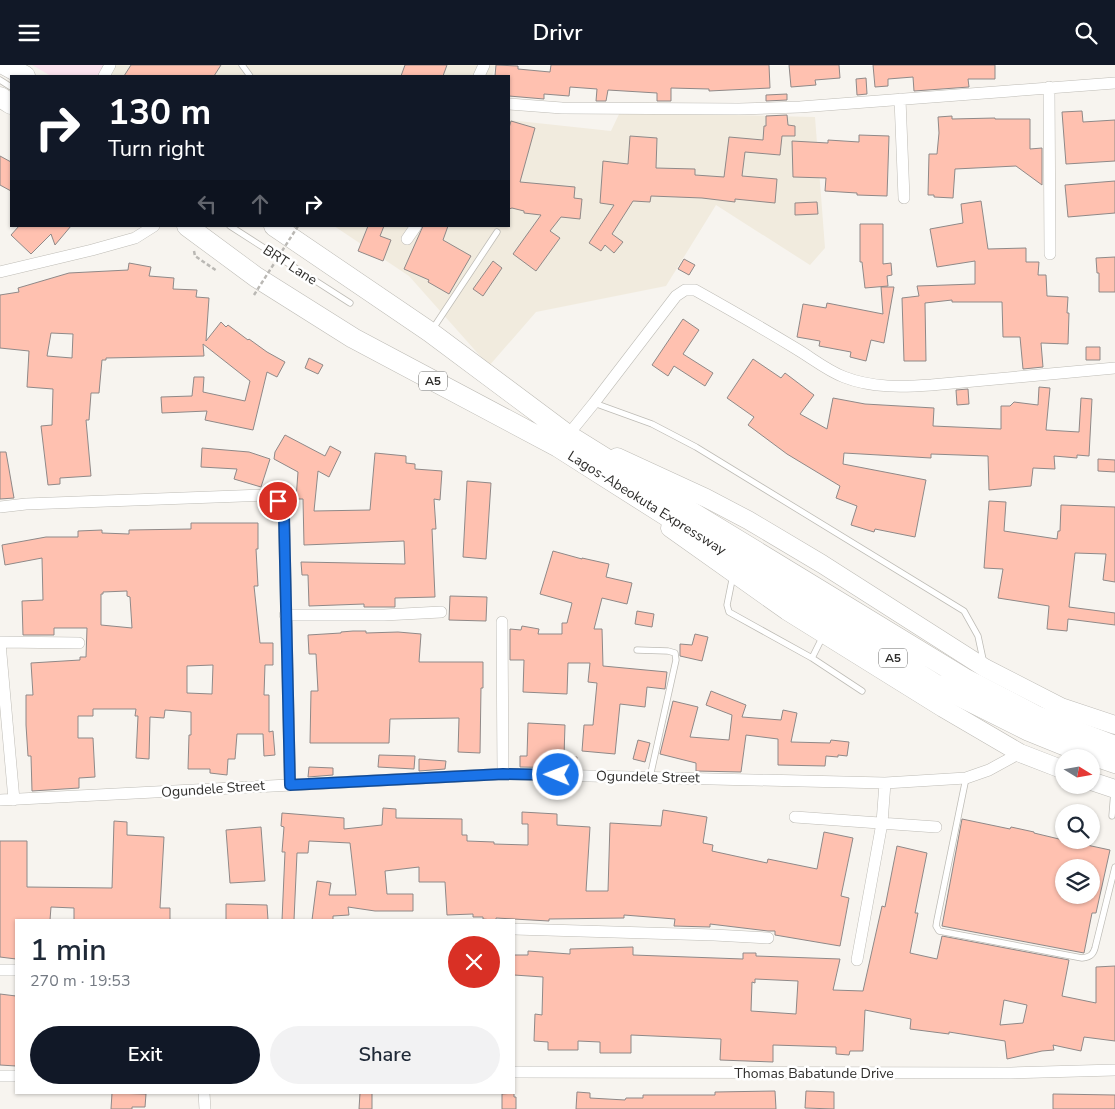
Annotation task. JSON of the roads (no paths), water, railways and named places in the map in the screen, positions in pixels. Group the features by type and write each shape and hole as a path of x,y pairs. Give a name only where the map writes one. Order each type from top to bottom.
{"highway":[{"path":"5,65 23,75"},
{"name":"Lagos-Abeokuta Expressway","path":"188,227 256,277 353,339 563,441 964,678 1037,717 1115,746"},
{"name":"Lagos-Abeokuta Expressway","path":"275,227 430,332 563,441 935,684 1029,731 1115,763"}],"main road":[{"path":"563,441 733,573 787,611 943,708 1020,753 1055,767"},
{"path":"563,441 706,498 748,520 822,564 985,668 1061,707 1115,725"},
{"path":"1100,784 1115,789"}],"street":[{"path":"510,104 562,108 739,109 800,107 1115,83"},
{"path":"1048,87 1050,254"},
{"path":"900,99 904,198"},
{"path":"0,271 126,241 135,238 152,227"},
{"path":"407,239 415,227"},
{"path":"563,441 676,296 685,290 696,290 796,348 826,368 845,377 873,385 904,387 931,385 1115,367"},
{"path":"0,507 26,504 266,495 278,501 284,516 290,785"},
{"path":"285,615 384,615 441,612"},
{"path":"502,622 503,774"},
{"path":"14,800 0,642 79,643"},
{"name":"Ogundele Street","path":"0,800 503,774 885,783 966,778 989,770 1020,753"},
{"path":"857,960 882,823 885,783"},
{"path":"795,817 936,827"},
{"path":"515,929 768,938"},
{"path":"0,971 15,970"},
{"name":"Thomas Babatunde Drive","path":"515,1072 1011,1073 1115,1069"},
{"path":"0,1077 15,1076"},
{"path":"204,1094 205,1109"}],"lane":[{"name":"BRT Lane","path":"232,227 350,303"},
{"path":"430,332 497,232"},
{"path":"594,403 652,423 696,447 964,611 978,635 985,668"},
{"path":"733,573 727,605 729,612 812,658 862,691"},
{"path":"812,658 824,634"},
{"path":"638,650 676,653 650,777"},
{"path":"966,778 936,926 939,931 1082,958 1089,957 1094,953 1115,867"},
{"path":"1112,816 1115,789"}]}
